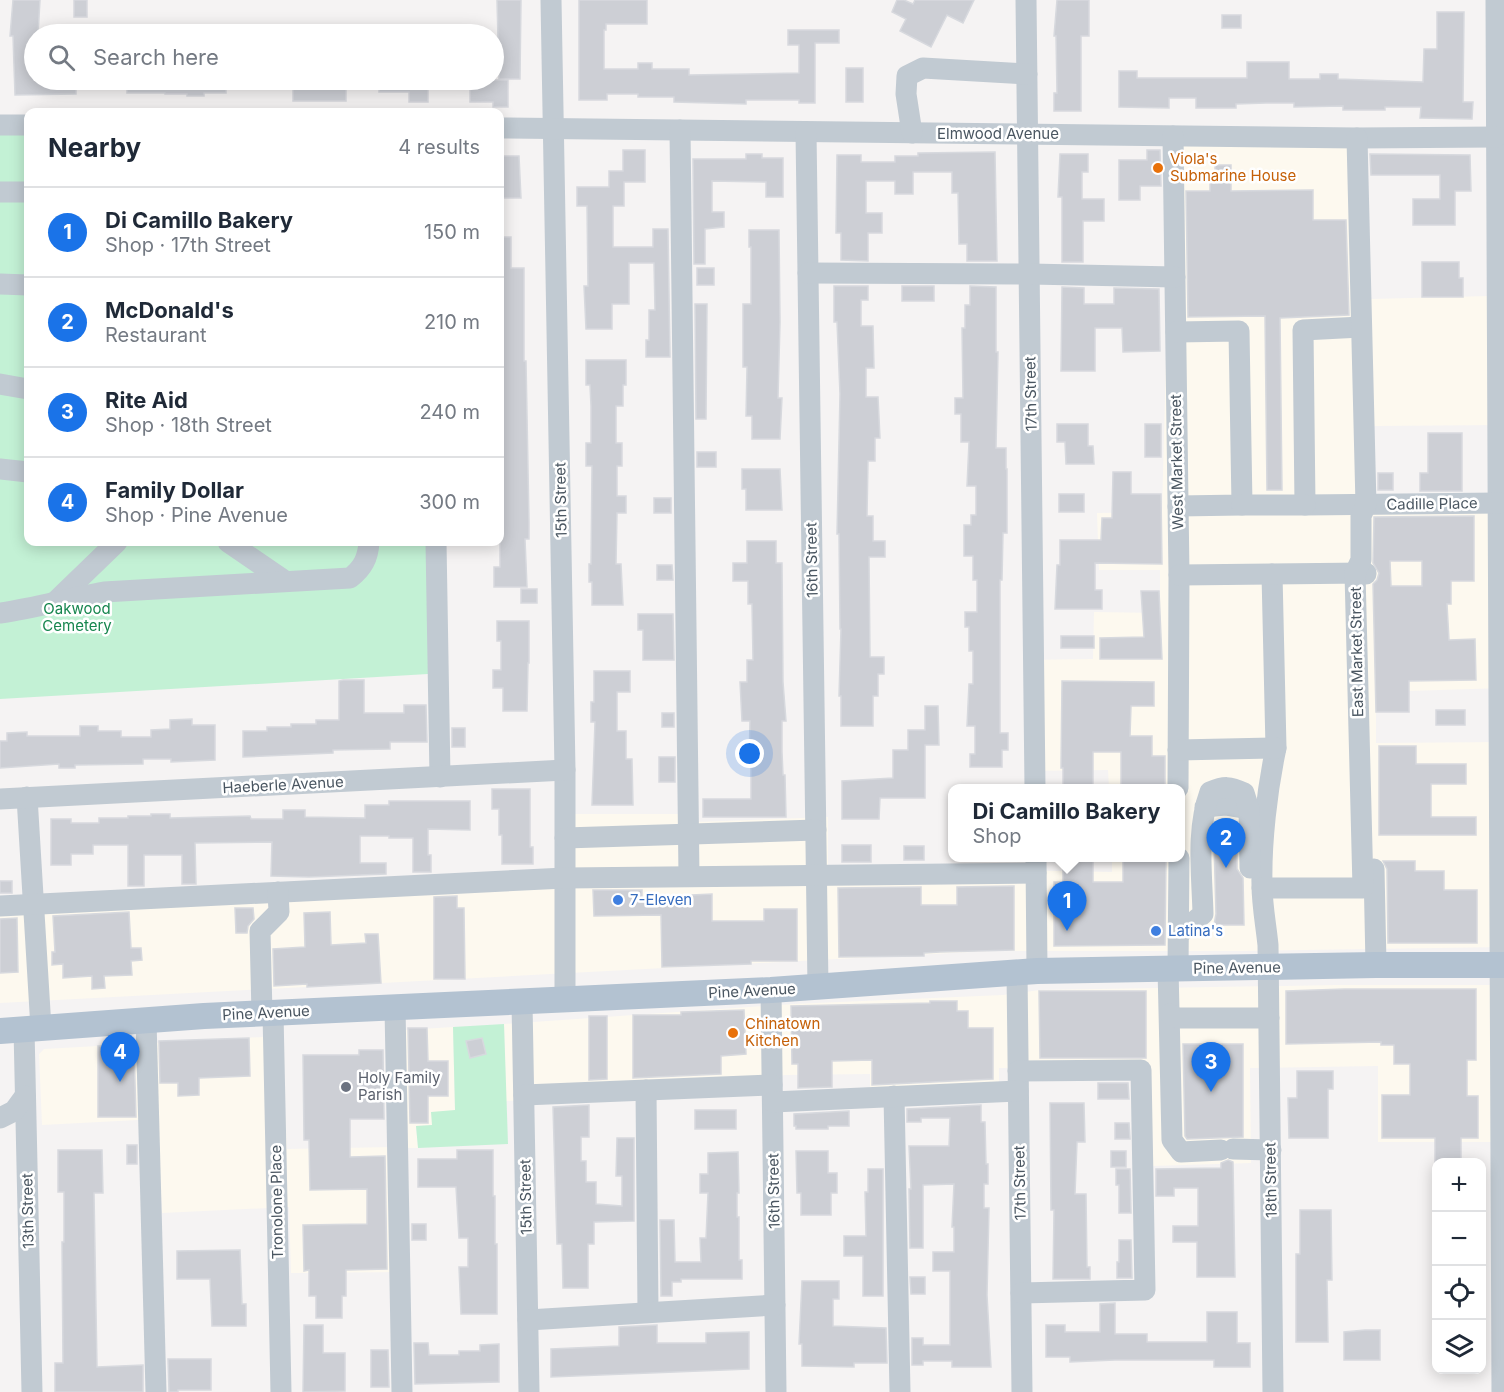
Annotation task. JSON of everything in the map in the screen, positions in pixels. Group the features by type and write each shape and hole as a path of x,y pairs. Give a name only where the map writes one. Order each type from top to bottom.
{"main road":[{"name":"Pine Avenue","path":"22,1029 267,1013 771,990 1027,972 1376,965 1501,965"}],"street":[{"name":"15th Street","path":"551,0 565,770 565,1000"},
{"name":"17th Street","path":"1026,0 1035,784"},
{"path":"1496,0 1496,137 1501,222 1499,503 1502,1392"},
{"path":"912,133 906,94 908,76 924,68 1027,74"},
{"path":"0,125 24,125"},
{"name":"Elmwood Avenue","path":"504,128 1357,138 1496,137"},
{"path":"680,130 689,876"},
{"name":"16th Street","path":"806,132 818,987"},
{"name":"West Market Street","path":"1173,136 1179,575 1178,784"},
{"name":"East Market Street","path":"1262,888 1363,888 1360,573 1361,516 1366,505 1357,138"},
{"path":"0,192 24,192"},
{"path":"808,273 1175,277"},
{"path":"0,284 24,285"},
{"path":"1305,505 1303,330 1361,327"},
{"path":"1176,332 1239,331 1242,505"},
{"path":"0,384 24,388"},
{"path":"0,469 24,472"},
{"name":"Cadille Place","path":"1178,506 1499,503"},
{"path":"55,602 113,546"},
{"path":"234,546 285,582"},
{"path":"0,613 36,608 104,592 350,578 361,570 367,559 369,546"},
{"path":"436,546 440,777"},
{"path":"1179,575 1360,573"},
{"name":"East Market Street","path":"1360,573 1376,965"},
{"name":"18th Street","path":"1272,574 1276,748 1271,770 1262,863 1262,888 1268,968 1273,1392"},
{"path":"1178,750 1276,748"},
{"name":"Haeberle Avenue","path":"0,799 565,770"},
{"path":"1179,934 1203,914 1202,847 1205,807 1210,792 1222,787 1232,787 1244,793 1249,809 1250,899 1265,922"},
{"name":"13th Street","path":"27,797 34,903 22,1029 26,1096 32,1392"},
{"path":"565,838 689,836 816,830"},
{"path":"1179,862 1179,934 1173,969 1170,1014 1172,1140 1181,1152 1227,1149 1270,1150"},
{"name":"17th Street","path":"1022,1392 1018,1081 1036,865"},
{"path":"0,906 565,878 817,875 1036,865"},
{"name":"Tronolone Place","path":"278,892 279,912 260,931 267,1013 281,1392"},
{"name":"16th Street","path":"771,990 776,1392"},
{"name":"15th Street","path":"522,1002 529,1392"},
{"path":"395,1007 402,1392"},
{"path":"1170,1014 1177,1018 1269,1018"},
{"path":"146,1020 156,1392"},
{"path":"524,1095 646,1090 894,1096 1018,1081 1141,1070 1145,1290 1021,1293"},
{"path":"646,1090 648,1312"},
{"path":"0,1118 14,1110 26,1096"},
{"path":"894,1096 900,1392"},
{"path":"528,1320 775,1305"}],"shaded area":[{"path":"1172,126 1365,129 1371,299 1489,296 1504,425 1372,426 1371,494 1504,496 1504,688 1376,692 1376,743 1504,742 1504,947 1242,951 989,951 0,1003 0,909 572,880 572,814 694,814 695,822 828,817 828,867 1112,872 1112,862 1185,862 1185,784 1109,784 1108,770 1025,771 1025,660 1093,659 1094,612 1160,613 1160,570 1099,570 1097,513 1162,512"},
{"path":"1504,985 1504,1142 1378,1142 1378,1066 1250,1068 1251,1163 1151,1166 1146,1067 999,1068 999,1096 870,1099 870,1074 784,1075 750,1089 506,1101 504,1024 793,1004 1003,995 1040,990"},
{"path":"453,1027 455,1110 432,1125 416,1126 418,1148 402,1148 406,1272 291,1273 289,1207 162,1213 157,1119 42,1125 39,1054 44,1049 281,1036 287,1149 392,1147 389,1031"}],"green space":[{"name":"Oakwood Cemetery","path":"0,134 24,134 24,546 428,546 428,674 0,699"},
{"path":"504,1024 508,1144 418,1148 416,1126 432,1125 431,1112 455,1110 453,1027"}],"building":[{"path":"13,0 40,0 39,24 24,24 24,90 76,90 76,94 15,95 13,36 10,36"},
{"path":"74,0 87,0 87,17 74,17"},
{"path":"497,0 521,0 520,79 504,79 504,24 498,24"},
{"path":"579,0 647,0 647,24 606,24 604,69 638,69 638,63 652,63 652,69 689,69 689,75 799,73 799,45 788,45 788,30 839,30 839,43 815,43 815,103 799,103 799,100 746,100 746,104 674,102 674,97 638,97 638,94 607,94 607,100 579,100"},
{"path":"897,0 913,4 915,0 974,0 963,23 947,15 931,47 900,31 906,19 892,12"},
{"path":"1057,0 1089,0 1089,36 1081,36 1081,111 1054,111 1054,93 1057,93 1056,36 1054,36"},
{"path":"1437,12 1464,12 1463,102 1473,102 1472,119 1420,118 1421,107 1343,110 1343,106 1294,107 1294,103 1266,103 1236,104 1236,108 1196,108 1196,98 1169,98 1169,108 1119,107 1119,71 1137,71 1137,78 1247,78 1247,62 1289,62 1289,79 1320,79 1320,74 1338,74 1338,79 1423,82 1424,49 1437,49"},
{"path":"1222,15 1241,15 1241,28 1222,28"},
{"path":"846,68 863,68 863,102 846,102"},
{"path":"504,80 508,80 508,107 493,107 493,102 470,102 470,90 504,90"},
{"path":"127,90 226,90 226,93 204,93 204,96 127,93"},
{"path":"293,90 346,90 346,101 293,101"},
{"path":"379,90 428,90 428,102 409,102 409,92 379,92"},
{"path":"623,150 645,150 645,182 624,182 624,206 613,206 613,247 653,247 653,229 668,229 670,357 646,357 646,340 649,340 649,310 655,310 654,263 629,263 629,304 612,304 612,329 586,329 584,286 588,286 587,206 577,206 577,187 609,187 609,171 623,171"},
{"path":"1147,150 1160,150 1161,186 1140,186 1140,200 1119,200 1119,160 1147,160"},
{"path":"995,152 997,261 967,261 967,244 959,244 958,193 952,193 952,172 913,172 913,194 895,194 895,181 866,181 866,213 882,213 882,233 868,233 868,261 841,260 841,233 836,233 837,155 861,155 861,162 895,162 895,156 918,156 918,153"},
{"path":"746,154 762,154 762,158 783,158 783,197 766,197 766,182 712,181 712,212 724,212 724,227 705,229 705,264 694,264 693,159 746,159"},
{"path":"1060,154 1088,154 1088,172 1082,172 1082,199 1104,199 1104,221 1083,221 1083,262 1062,262 1062,197 1058,197"},
{"path":"1370,154 1470,155 1471,191 1455,191 1455,225 1413,225 1413,199 1440,199 1440,175 1371,175"},
{"path":"504,156 519,156 521,198 504,198"},
{"path":"1215,165 1231,165 1231,191 1313,190 1313,220 1346,220 1349,315 1280,318 1282,490 1267,490 1265,316 1188,317 1186,191 1210,191 1210,182 1215,182"},
{"path":"749,230 779,230 778,398 782,398 780,439 752,439 752,416 746,416 747,367 743,367 743,304 751,304"},
{"path":"504,237 511,237 511,268 524,268 524,361 526,361 529,522 529,539 525,539 527,587 494,587 494,567 500,567 500,546 504,546"},
{"path":"1422,262 1459,262 1459,278 1463,278 1463,297 1422,297"},
{"path":"697,268 714,268 714,285 697,285"},
{"path":"834,286 868,286 868,300 861,300 861,326 873,326 874,368 866,368 866,397 878,397 880,438 875,438 875,461 868,461 867,516 873,516 873,541 885,541 885,557 869,557 870,657 884,657 884,674 878,674 878,696 873,696 873,726 841,726 841,696 839,696 841,629 839,534 837,534 840,394 837,322 834,322"},
{"path":"902,286 934,286 934,301 902,301"},
{"path":"970,286 996,287 996,352 998,352 996,448 1006,448 1007,469 1007,533 1003,533 1002,580 1000,580 1000,733 1008,733 1008,750 1002,750 1002,767 970,767 970,754 975,754 975,726 967,726 969,684 973,684 973,651 969,651 969,627 965,627 965,612 977,612 977,580 973,580 973,556 964,556 964,525 971,525 971,515 976,515 976,486 967,486 969,442 961,442 961,414 955,414 955,398 963,398 962,328 965,328 965,305 970,305"},
{"path":"1062,287 1084,288 1084,304 1114,304 1114,288 1159,289 1160,351 1123,352 1122,328 1095,328 1095,371 1061,371"},
{"path":"695,304 707,304 706,419 696,419"},
{"path":"586,360 626,360 623,406 616,406 616,443 622,443 622,466 617,466 617,496 626,496 626,513 617,513 616,564 621,564 623,605 592,605 589,564 591,564 592,466 586,466 586,443 591,443 591,406 590,385 586,385"},
{"path":"1057,424 1088,424 1088,446 1093,446 1094,464 1066,464 1065,442 1057,442"},
{"path":"1145,424 1161,424 1161,457 1145,457"},
{"path":"1428,433 1462,433 1462,491 1420,491 1420,473 1428,473"},
{"path":"697,452 716,452 716,467 697,467"},
{"path":"742,469 780,469 782,510 746,510 746,489 742,489"},
{"path":"1113,472 1131,472 1131,494 1161,494 1162,564 1095,563 1095,590 1102,590 1102,609 1055,609 1057,565 1060,565 1060,540 1101,540 1102,518 1112,518"},
{"path":"1378,473 1393,473 1393,490 1378,490"},
{"path":"1059,494 1084,494 1084,512 1059,512"},
{"path":"654,498 671,498 671,513 654,513"},
{"path":"1474,516 1474,581 1451,581 1451,604 1447,604 1449,640 1475,639 1476,680 1409,681 1409,712 1376,712 1373,584 1379,573 1373,563 1374,517","holes":["1390,561 1422,561 1422,586 1391,586"]},
{"path":"747,541 776,541 776,563 782,563 783,682 786,721 782,721 782,752 786,817 703,817 703,799 751,799 750,721 742,721 740,682 747,682 747,660 753,660 752,604 748,604 748,581 733,581 733,563 747,563"},
{"path":"657,565 672,565 673,580 657,580"},
{"path":"521,589 537,589 537,603 521,603"},
{"path":"1141,591 1159,591 1162,659 1100,659 1100,638 1144,637"},
{"path":"638,614 673,614 674,660 643,660 643,630 638,630"},
{"path":"497,621 529,621 527,711 503,711 503,688 493,688 493,670 501,670 501,641 497,641"},
{"path":"1061,636 1094,636 1094,648 1061,648"},
{"path":"594,671 630,671 630,692 617,692 617,731 626,731 626,759 632,759 633,805 592,805 595,722 591,722 591,702 594,702"},
{"path":"364,680 364,713 404,713 404,705 426,705 427,742 390,742 390,749 333,750 333,753 243,757 243,731 267,731 267,727 291,727 291,724 316,724 316,720 339,720 339,681"},
{"path":"1062,681 1154,682 1154,706 1131,706 1130,736 1152,736 1152,756 1165,756 1165,784 1121,784 1121,752 1093,752 1093,784 1063,784 1063,768 1061,768"},
{"path":"925,706 938,706 939,745 925,745 925,798 880,798 879,819 842,819 842,781 893,778 893,750 908,750 908,730 925,730"},
{"path":"1436,710 1465,710 1465,725 1436,725"},
{"path":"662,713 674,713 674,727 662,727"},
{"path":"192,719 192,725 215,725 215,760 171,762 171,759 143,759 143,764 75,765 75,768 59,768 59,764 0,768 0,741 7,741 7,733 27,732 27,736 80,736 80,726 98,726 98,731 121,731 121,737 151,737 151,730 170,729 170,720"},
{"path":"452,728 465,728 465,747 452,747"},
{"path":"1379,746 1416,746 1416,764 1466,764 1466,784 1431,784 1431,817 1476,817 1476,835 1379,835"},
{"path":"659,757 675,757 675,782 659,782"},
{"path":"492,789 530,789 530,847 533,847 533,864 502,864 499,809 492,809"},
{"path":"389,801 470,801 470,830 428,829 428,855 431,855 431,872 413,872 413,838 389,838 389,836 360,836 360,863 386,863 386,874 271,876 272,842 195,843 196,884 182,884 182,855 144,855 144,886 128,886 128,845 93,845 93,854 71,854 71,865 51,865 51,819 71,819 71,823 99,823 99,818 170,814 170,818 250,816 251,819 283,819 283,810 305,810 305,817 365,818 365,805 389,805"},
{"path":"1214,843 1237,843 1237,869 1243,878 1244,925 1214,925 1216,914"},
{"path":"842,845 871,845 871,862 842,862"},
{"path":"904,846 924,846 924,860 904,860"},
{"path":"1383,861 1415,861 1415,871 1444,871 1444,890 1477,890 1477,943 1388,943 1387,869"},
{"path":"1063,862 1093,862 1093,882 1123,882 1123,862 1166,862 1165,945 1054,946 1054,882 1063,882"},
{"path":"0,881 12,881 12,893 0,893"},
{"path":"1014,886 1014,950 924,953 924,956 839,957 838,888 921,887 921,905 957,905 957,887"},
{"path":"593,890 642,890 642,901 693,900 692,895 712,894 712,921 764,921 764,909 797,909 797,961 751,961 751,964 662,967 661,915 594,916"},
{"path":"457,896 457,908 464,908 465,979 434,979 434,897"},
{"path":"235,908 253,908 254,919 248,926 247,933 236,933"},
{"path":"129,912 131,948 141,948 142,960 131,961 132,975 104,976 105,988 92,989 92,976 63,978 63,964 52,965 52,952 55,952 53,916"},
{"path":"330,912 331,945 366,943 365,934 378,934 381,983 307,987 307,984 274,986 273,949 305,947 304,913"},
{"path":"17,918 18,972 0,973 0,919"},
{"path":"1476,989 1476,1060 1467,1060 1467,1096 1478,1096 1478,1138 1461,1138 1461,1158 1435,1158 1435,1138 1382,1138 1382,1095 1410,1095 1410,1064 1394,1064 1394,1045 1381,1045 1381,1042 1286,1044 1286,991"},
{"path":"1039,991 1146,991 1146,1058 1040,1058"},
{"path":"930,1001 957,1001 957,1011 968,1011 968,1028 993,1028 993,1079 872,1085 872,1060 832,1061 832,1087 798,1088 798,1064 792,1064 791,1006 930,1003"},
{"path":"744,1010 746,1054 721,1056 721,1074 633,1078 633,1015 681,1015 681,1012"},
{"path":"589,1016 607,1016 607,1079 589,1080"},
{"path":"408,1028 427,1028 428,1061 448,1061 448,1096 428,1096 428,1123 410,1123"},
{"path":"249,1038 250,1076 199,1078 199,1095 178,1096 178,1083 160,1083 159,1041"},
{"path":"482,1038 486,1054 470,1058 466,1041"},
{"path":"1183,1044 1243,1044 1243,1137 1187,1139 1185,1136"},
{"path":"98,1046 134,1047 136,1117 98,1117"},
{"path":"359,1050 383,1050 384,1119 350,1119 350,1157 385,1156 387,1269 346,1270 346,1296 342,1296 342,1318 316,1318 316,1296 309,1296 309,1270 304,1271 303,1225 367,1224 367,1189 310,1190 309,1140 304,1140 303,1055 359,1055"},
{"path":"1297,1071 1333,1071 1333,1089 1328,1089 1328,1138 1289,1138 1288,1098 1297,1098"},
{"path":"1098,1083 1128,1083 1129,1099 1098,1099"},
{"path":"1050,1103 1084,1103 1085,1142 1077,1142 1075,1194 1086,1194 1087,1267 1090,1267 1090,1279 1053,1279 1054,1210 1051,1210"},
{"path":"589,1105 589,1137 581,1137 581,1161 586,1161 586,1182 596,1182 596,1204 622,1206 622,1176 616,1176 617,1138 634,1138 634,1221 594,1222 594,1244 588,1244 588,1288 563,1288 562,1244 557,1244 553,1107"},
{"path":"981,1105 981,1122 985,1122 986,1164 988,1164 988,1184 984,1184 984,1208 989,1208 987,1295 991,1367 952,1367 952,1361 923,1361 923,1365 912,1365 912,1338 923,1338 923,1345 950,1345 950,1271 933,1271 933,1252 954,1252 954,1227 952,1227 954,1184 923,1185 923,1248 910,1248 909,1146 949,1146 950,1118 921,1118 921,1122 907,1122 907,1109"},
{"path":"695,1110 736,1110 736,1129 695,1129"},
{"path":"849,1111 849,1126 828,1126 828,1129 796,1129 794,1126 794,1114"},
{"path":"1115,1123 1129,1123 1130,1139 1115,1139"},
{"path":"127,1145 137,1145 137,1164 127,1164"},
{"path":"58,1150 102,1150 103,1193 94,1193 97,1367 143,1365 143,1392 55,1392 55,1363 63,1363 64,1192 58,1192"},
{"path":"457,1150 493,1150 497,1314 461,1314 459,1267 468,1267 468,1238 459,1238 456,1187 418,1187 418,1159 457,1159"},
{"path":"796,1151 828,1151 828,1173 837,1173 837,1193 831,1193 831,1215 801,1215 801,1193 797,1193"},
{"path":"1111,1151 1126,1151 1126,1167 1111,1167"},
{"path":"738,1152 737,1217 739,1217 739,1260 742,1260 742,1279 681,1279 681,1282 672,1282 672,1296 661,1296 660,1220 674,1220 675,1262 701,1262 700,1238 706,1238 708,1193 700,1193 700,1174 708,1174 708,1153"},
{"path":"1228,1160 1233,1162 1235,1277 1197,1277 1197,1242 1173,1242 1173,1226 1198,1226 1198,1188 1174,1188 1174,1196 1156,1196 1156,1169 1221,1168 1221,1163"},
{"path":"868,1169 883,1169 883,1296 863,1296 863,1256 844,1256 844,1236 866,1236 865,1192 868,1192"},
{"path":"1116,1169 1130,1169 1131,1213 1119,1213 1119,1185 1116,1185"},
{"path":"1300,1210 1331,1210 1332,1280 1327,1280 1328,1342 1296,1342 1296,1254 1300,1254"},
{"path":"412,1224 426,1224 426,1240 412,1240"},
{"path":"1119,1240 1131,1240 1132,1278 1117,1278"},
{"path":"240,1250 242,1304 246,1304 246,1326 212,1326 210,1279 177,1279 177,1251"},
{"path":"910,1277 925,1277 925,1294 911,1294"},
{"path":"802,1281 839,1281 839,1299 833,1299 833,1326 886,1328 887,1363 854,1363 854,1367 802,1366 802,1344 799,1344"},
{"path":"1115,1303 1115,1334 1147,1334 1147,1342 1207,1342 1207,1312 1237,1312 1237,1343 1250,1343 1250,1367 1214,1367 1214,1360 1070,1362 1070,1357 1046,1357 1046,1325 1065,1325 1065,1332 1100,1332 1100,1304"},
{"path":"304,1325 323,1325 323,1353 345,1353 345,1391 303,1392"},
{"path":"657,1325 657,1343 706,1343 706,1333 749,1332 749,1369 551,1377 551,1349 619,1346 619,1327"},
{"path":"1380,1330 1380,1360 1344,1360 1344,1332"},
{"path":"414,1343 428,1343 429,1355 459,1355 459,1351 480,1351 480,1345 499,1344 499,1382 415,1384"},
{"path":"371,1350 388,1350 389,1387 371,1387"},
{"path":"168,1359 211,1359 211,1390 169,1392"}],"place":[{"name":"Viola's Submarine House","path":"1158,168"},
{"name":"McDonald's","path":"1226,868"},
{"name":"7-Eleven","path":"618,900"},
{"name":"Di Camillo Bakery","path":"1067,931"},
{"name":"Latina's","path":"1156,931"},
{"name":"Chinatown Kitchen","path":"733,1033"},
{"name":"Family Dollar","path":"120,1082"},
{"name":"Holy Family Parish","path":"346,1087"},
{"name":"Rite Aid","path":"1211,1092"}]}
